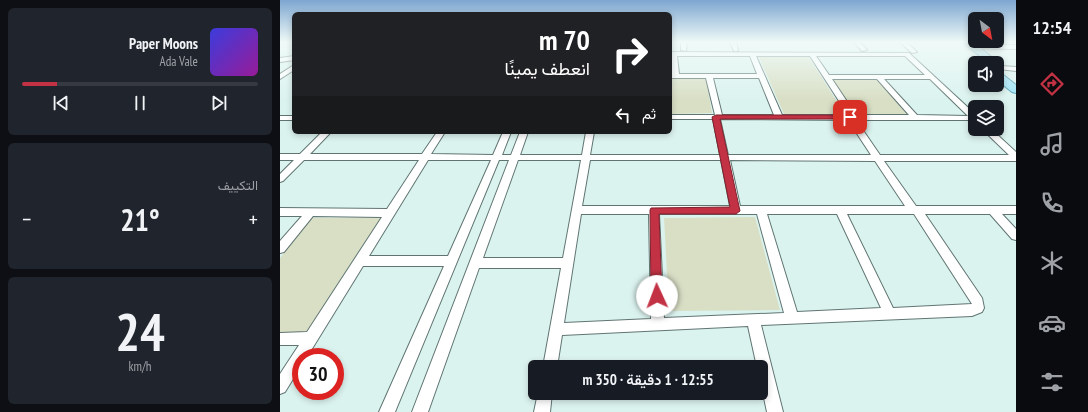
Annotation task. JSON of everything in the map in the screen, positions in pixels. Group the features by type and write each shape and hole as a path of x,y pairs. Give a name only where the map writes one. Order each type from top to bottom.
{"main road":[{"path":"1004,72 1016,80"},
{"path":"1004,76 1016,90"}],"street":[{"path":"672,61 673,76 762,76"},
{"path":"755,61 779,117"},
{"path":"556,328 890,314 972,310 978,308 978,302 915,210 877,158 817,61"},
{"path":"915,61 968,111"},
{"path":"280,77 292,68"},
{"path":"1004,68 1016,69"},
{"path":"710,76 724,157 736,211"},
{"path":"827,77 931,77"},
{"path":"879,77 915,118"},
{"path":"280,118 292,117"},
{"path":"672,117 968,118"},
{"path":"280,179 325,134"},
{"path":"280,387 440,134"},
{"path":"387,412 506,134"},
{"path":"420,412 523,134"},
{"path":"551,360 590,134"},
{"path":"994,136 1016,157"},
{"path":"280,158 1016,157"},
{"path":"576,210 1016,210"},
{"path":"654,210 658,324"},
{"path":"993,210 1016,236"},
{"path":"761,211 792,318"},
{"path":"841,211 890,314"},
{"path":"280,212 389,213"},
{"path":"280,249 311,212"},
{"path":"359,261 452,261"},
{"path":"476,263 568,263"},
{"path":"753,320 775,412"},
{"path":"280,339 310,338"},
{"path":"542,412 544,400"}],"green space":[{"path":"761,61 811,61 845,114 784,114"},
{"path":"672,78 706,78 712,113 672,114"},
{"path":"832,79 878,79 908,115 856,115"},
{"path":"382,217 308,332 280,332 280,258 312,218"},
{"path":"755,217 780,310 669,311 664,218"}],"route":[{"path":"657,296 654,210 736,211 716,117 850,117"}]}
